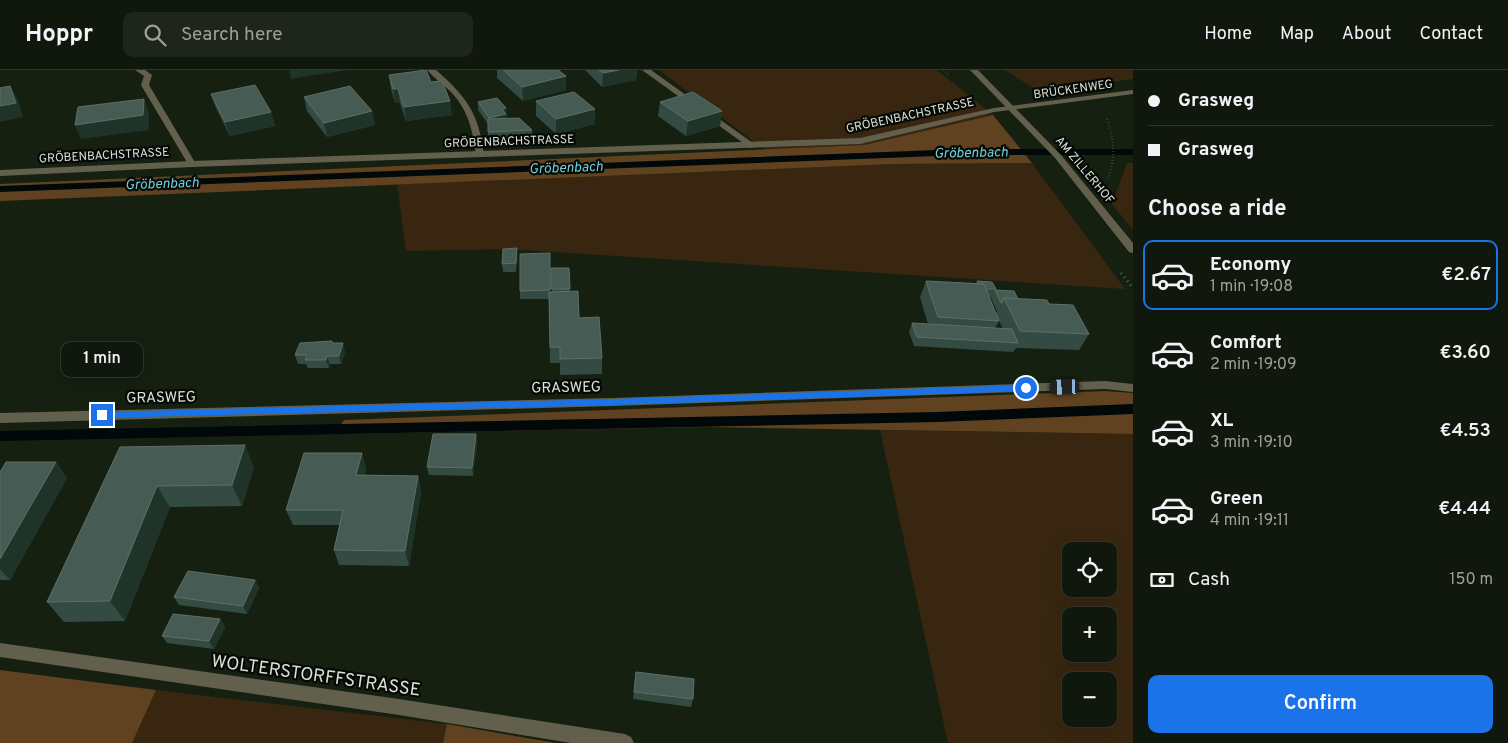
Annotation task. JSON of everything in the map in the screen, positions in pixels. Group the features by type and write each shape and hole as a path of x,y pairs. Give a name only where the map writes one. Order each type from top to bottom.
{"street":[{"path":"139,70 148,75 145,84 192,164"},
{"path":"431,70 460,95 471,111 478,134 480,155"},
{"path":"646,70 753,146"},
{"name":"AM ZILLERHOF","path":"974,70 1015,108 1098,203 1133,250"},
{"name":"BRÜCKENWEG","path":"1015,108 1133,92"},
{"name":"GRÖBENBACHSTRASSE","path":"0,173 192,164 860,141 994,110 1015,108"},
{"name":"GRASWEG","path":"0,418 613,402 1105,385 1133,388"},
{"name":"WOLTERSTORFFSTRASSE","path":"0,650 399,707 625,743"}],"path":[{"path":"1115,143 1115,162"}],"shaded area":[{"path":"659,70 937,70 993,115 864,145 765,150"},
{"path":"1005,70 1133,70 1133,79 1038,91"},
{"path":"993,115 1032,163 892,164 0,201 0,184 864,145"},
{"path":"1032,163 1125,289 508,249 406,251 397,184 892,164"},
{"path":"1127,163 1133,163 1133,230 1112,204"},
{"path":"1105,391 1133,393 1133,434 707,427 334,434 344,420"},
{"path":"880,430 1133,434 1133,743 948,743"},
{"path":"0,670 156,690 132,743 0,743"},
{"path":"156,690 447,724 443,743 132,743"},
{"path":"447,724 556,743 443,743"}],"building":[{"path":"426,70 431,82 442,81 450,101 404,107 398,89 393,89 389,75"},
{"path":"503,70 558,70 566,76 522,87"},
{"path":"599,70 619,70 603,73"},
{"path":"255,85 271,112 225,122 211,94"},
{"path":"10,86 16,103 0,106 0,88"},
{"path":"350,86 372,111 324,123 304,97"},
{"path":"574,92 595,109 556,119 536,101"},
{"path":"693,92 722,111 688,121 660,102"},
{"path":"497,98 506,108 502,109 506,114 489,118 478,102"},
{"path":"144,99 143,115 75,125 78,107"},
{"path":"519,118 532,130 488,132 488,119"},
{"path":"517,248 516,263 502,264 503,249"},
{"path":"550,253 550,290 520,291 520,254"},
{"path":"551,268 569,268 570,289 551,289"},
{"path":"926,281 984,284 999,321 938,317"},
{"path":"977,281 992,282 996,289 986,289 984,284 979,284"},
{"path":"995,290 1014,291 1018,299 1004,298 1001,303"},
{"path":"578,291 579,318 599,317 602,358 560,359 560,347 550,347 549,292"},
{"path":"1004,298 1047,300 1049,304 1073,305 1089,334 1020,331"},
{"path":"912,323 1012,329 1018,343 917,337"},
{"path":"332,341 332,343 343,343 339,356 327,356 326,360 305,360 307,355 295,355 300,343"},
{"path":"433,434 476,434 472,468 427,467"},
{"path":"245,445 232,485 157,486 110,601 47,602 120,447"},
{"path":"304,453 362,453 356,475 418,476 405,551 334,550 343,510 286,510"},
{"path":"6,462 56,462 0,559 0,472"},
{"path":"188,571 255,580 243,606 174,597"},
{"path":"173,614 220,619 209,641 162,636"},
{"path":"636,672 694,679 693,699 634,692"}],"waterway":[{"name":"Gröbenbach","path":"0,189 963,152 1133,152"},
{"path":"0,436 937,417 1133,409"}],"route":[{"path":"102,415 613,402 1026,388"}]}
